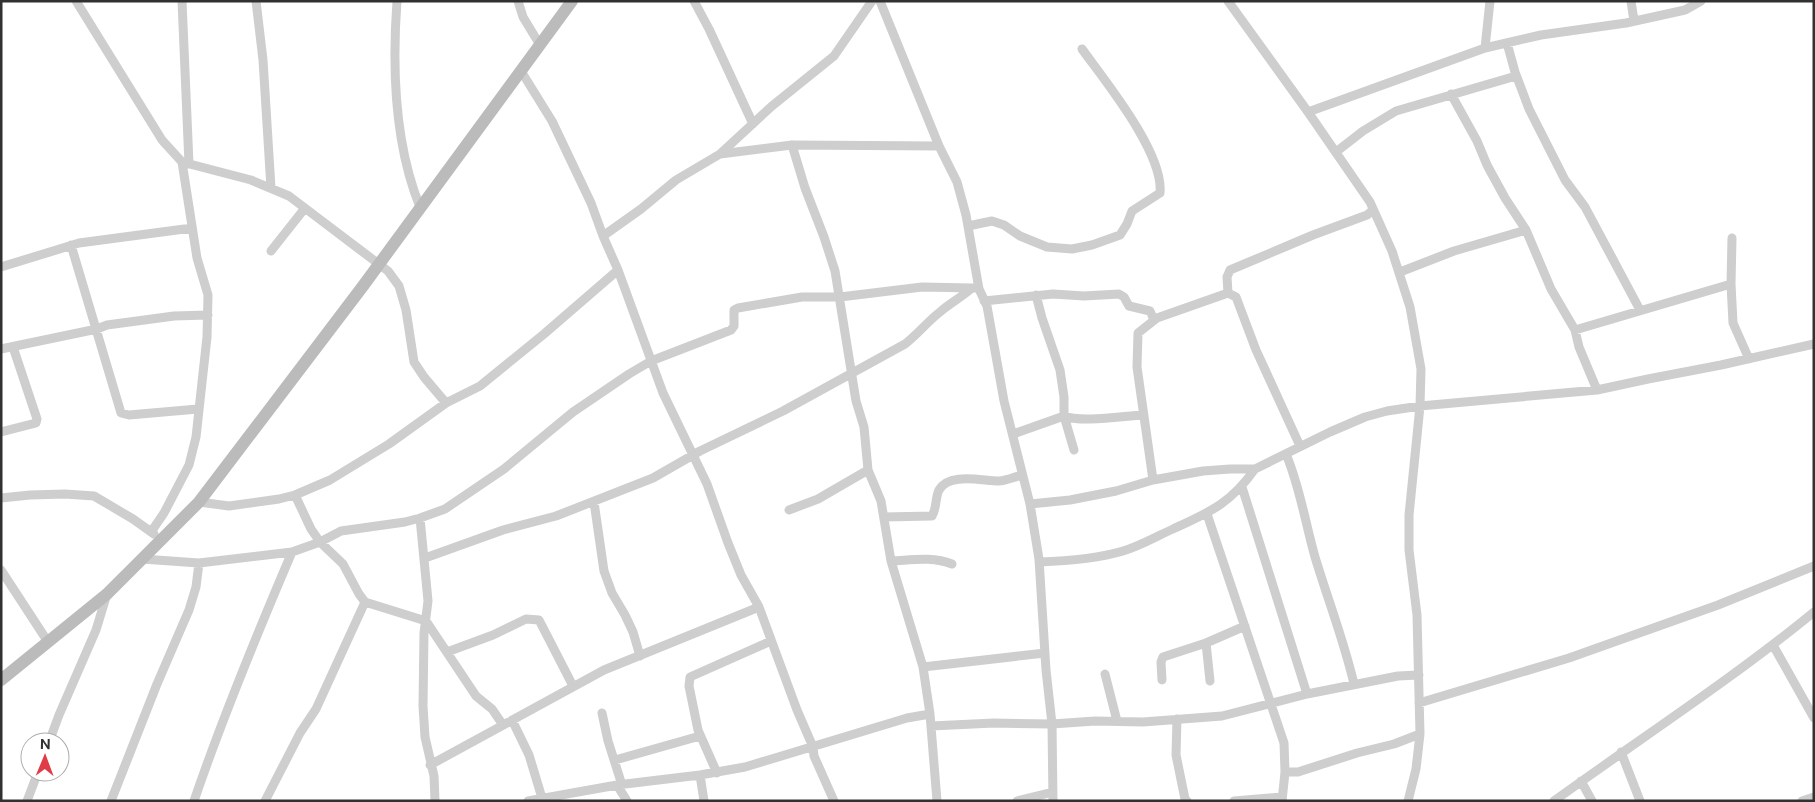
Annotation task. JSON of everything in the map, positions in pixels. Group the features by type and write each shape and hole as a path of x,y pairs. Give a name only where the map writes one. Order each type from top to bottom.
{"street":[{"path":"76,1 162,140 185,163 251,180 289,196 388,271 399,286 406,310 414,362 424,378 446,403"},
{"path":"1,680 107,594 142,559 156,536 164,513 189,465 196,437 207,337 208,295 197,258 185,163 182,1"},
{"path":"256,1 263,60 271,188"},
{"path":"397,1 395,71 398,118 411,185 420,207"},
{"path":"518,1 523,18 540,45"},
{"path":"156,536 199,502 232,461 572,1"},
{"path":"694,1 753,124"},
{"path":"603,236 641,209 676,180 720,154 834,56 872,1"},
{"path":"880,1 939,146 957,182 968,226 975,288 987,306 1004,401 1030,504 1039,562 1052,724 1053,796 1017,801"},
{"path":"1228,1 1370,202 1400,272 1417,338 1421,369 1420,406 1410,507 1409,550 1417,615 1420,734 1416,769 1408,801"},
{"path":"1486,48 1490,1"},
{"path":"1631,1 1634,21"},
{"path":"1308,112 1486,48 1541,35 1634,21 1685,10 1701,1"},
{"path":"1507,43 1516,76 1529,110 1565,180 1584,207 1640,310"},
{"path":"968,226 992,221 1004,224 1020,236 1047,247 1072,249 1092,245 1120,235 1132,211 1160,193 1161,186 1150,152 1137,126 1082,48"},
{"path":"521,71 552,121 591,203 618,270 663,393 707,484 741,575 759,607 797,710 813,746 814,756 834,801"},
{"path":"1336,152 1364,131 1396,111 1516,76"},
{"path":"1451,94 1505,198 1526,230 1551,289 1575,330 1598,390"},
{"path":"720,154 792,145 939,146"},
{"path":"792,145 805,188 832,262 840,297 856,401 864,428 868,470 881,501 891,561 923,667 930,714 937,801"},
{"path":"270,250 305,208"},
{"path":"1228,293 1227,278 1230,270 1312,234 1367,215 1373,210"},
{"path":"1,267 72,245 107,238 192,228"},
{"path":"1400,272 1454,251 1526,230"},
{"path":"1732,238 1730,284 1733,323 1749,359"},
{"path":"72,245 111,384 121,412 129,415 198,409"},
{"path":"199,502 228,506 295,495 330,480 388,444 446,403 480,386 618,270"},
{"path":"1575,330 1730,284"},
{"path":"142,559 199,563 292,552 320,542 341,531 420,518 445,509 496,474 573,412 629,374 651,361 731,330 734,326 734,310 738,308 802,297 840,297 922,287 975,288"},
{"path":"425,558 495,533 556,516 654,478 727,437 783,411 905,344 920,332 939,312 975,288"},
{"path":"1153,480 1137,367 1138,333 1154,320 1228,293 1236,297 1256,350 1300,446"},
{"path":"984,301 1036,296 1118,294 1124,297 1129,306 1135,309 1150,311 1154,320"},
{"path":"1036,296 1060,370 1064,396 1064,416 1074,450"},
{"path":"1,349 97,329 107,325 174,316 208,315"},
{"path":"1039,562 1066,561 1124,551 1207,514 1242,487 1256,469 1300,446 1365,417 1420,406 1598,390 1814,344"},
{"path":"1,432 36,422 37,419 14,346"},
{"path":"1013,434 1064,416 1086,419 1144,415"},
{"path":"1286,454 1294,472 1315,557 1346,652 1354,684"},
{"path":"1030,504 1070,500 1116,491 1153,480 1203,471 1256,469"},
{"path":"789,510 818,499 868,470"},
{"path":"884,517 932,516 935,510 938,491 944,483 966,479 1000,481 1022,475"},
{"path":"1242,487 1307,694"},
{"path":"1,498 65,494 94,496 133,519 156,536"},
{"path":"295,495 311,529 320,542 348,570 359,594 365,602 426,621 476,696 492,709 503,725"},
{"path":"594,502 604,571 612,593 625,615 640,656"},
{"path":"1207,514 1284,744 1285,772 1282,799 1234,801"},
{"path":"420,518 428,602 423,706 425,737 434,776 435,801"},
{"path":"194,801 255,637 292,552"},
{"path":"891,561 926,558 952,564"},
{"path":"111,801 188,610 196,587 199,563"},
{"path":"1419,704 1569,658 1718,605 1814,566"},
{"path":"1,570 48,642"},
{"path":"53,732 96,630 107,594"},
{"path":"264,801 300,733 316,710 365,602"},
{"path":"430,765 604,670 759,607"},
{"path":"1554,801 1711,690 1814,612"},
{"path":"448,652 493,635 526,619 539,620 573,686"},
{"path":"1162,680 1161,662 1163,657 1206,643 1245,626"},
{"path":"717,773 700,736 689,686 690,678 771,641"},
{"path":"1206,643 1210,681"},
{"path":"1774,644 1814,718"},
{"path":"923,667 1045,653"},
{"path":"1105,674 1117,722"},
{"path":"931,726 994,723 1117,722 1222,716 1271,702 1354,684 1398,676 1419,675"},
{"path":"602,713 620,785 626,801"},
{"path":"528,801 620,785 717,773 745,767 907,718 930,714"},
{"path":"1176,719 1176,755 1187,801"},
{"path":"512,720 529,755 542,798"},
{"path":"1285,772 1298,772 1357,753 1394,744 1420,734"},
{"path":"615,760 700,736"},
{"path":"1621,752 1640,801"},
{"path":"700,775 704,801"},
{"path":"1581,781 1592,801"},
{"path":"27,801 34,782"},
{"path":"588,791 590,801"},
{"path":"1802,801 1814,797"}]}
